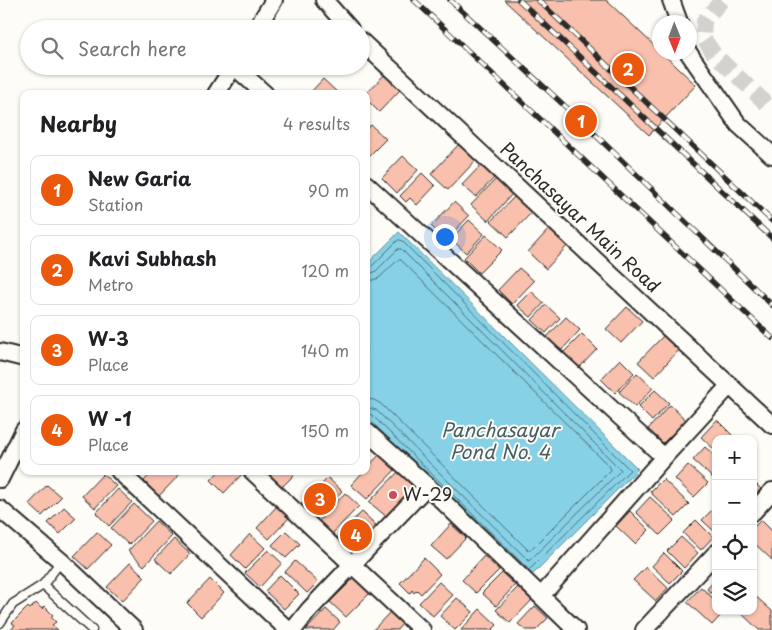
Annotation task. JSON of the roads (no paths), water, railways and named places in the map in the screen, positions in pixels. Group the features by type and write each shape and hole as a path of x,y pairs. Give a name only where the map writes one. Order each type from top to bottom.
{"street":[{"path":"262,20 274,0"},
{"path":"324,0 342,20"},
{"path":"671,0 676,15"},
{"name":"Panchasayar Main Road","path":"370,49 772,425"},
{"path":"694,60 738,124 772,156"},
{"path":"219,90 228,75"},
{"path":"244,75 261,90"},
{"path":"370,188 664,457"},
{"path":"0,352 20,357"},
{"path":"542,595 730,385"},
{"path":"370,435 542,595 576,630"},
{"path":"0,479 20,438"},
{"path":"123,475 288,630"},
{"path":"256,475 422,630"},
{"path":"293,630 309,610 427,486"},
{"path":"757,508 772,491"},
{"path":"0,509 61,561 134,630"},
{"path":"651,628 712,558"}],"lane":[{"path":"0,623 13,604 43,585 61,561"},
{"path":"43,585 92,630"}],"water":[{"name":"Panchasayar Pond No. 4","path":"399,232 638,469 529,578 370,420 370,261"}],"tunnel":[{"path":"722,0 704,21 703,38 715,55 772,109"}],"railway":[{"path":"414,0 772,338"},
{"path":"450,0 581,121 772,305"},
{"path":"519,0 772,238"},
{"path":"538,0 772,221"}],"place":[{"name":"Kavi Subhash","path":"628,69"},
{"name":"New Garia","path":"581,121"},
{"name":"W-29","path":"393,495"},
{"name":"W-3","path":"320,499"},
{"name":"W -1","path":"356,535"}]}
